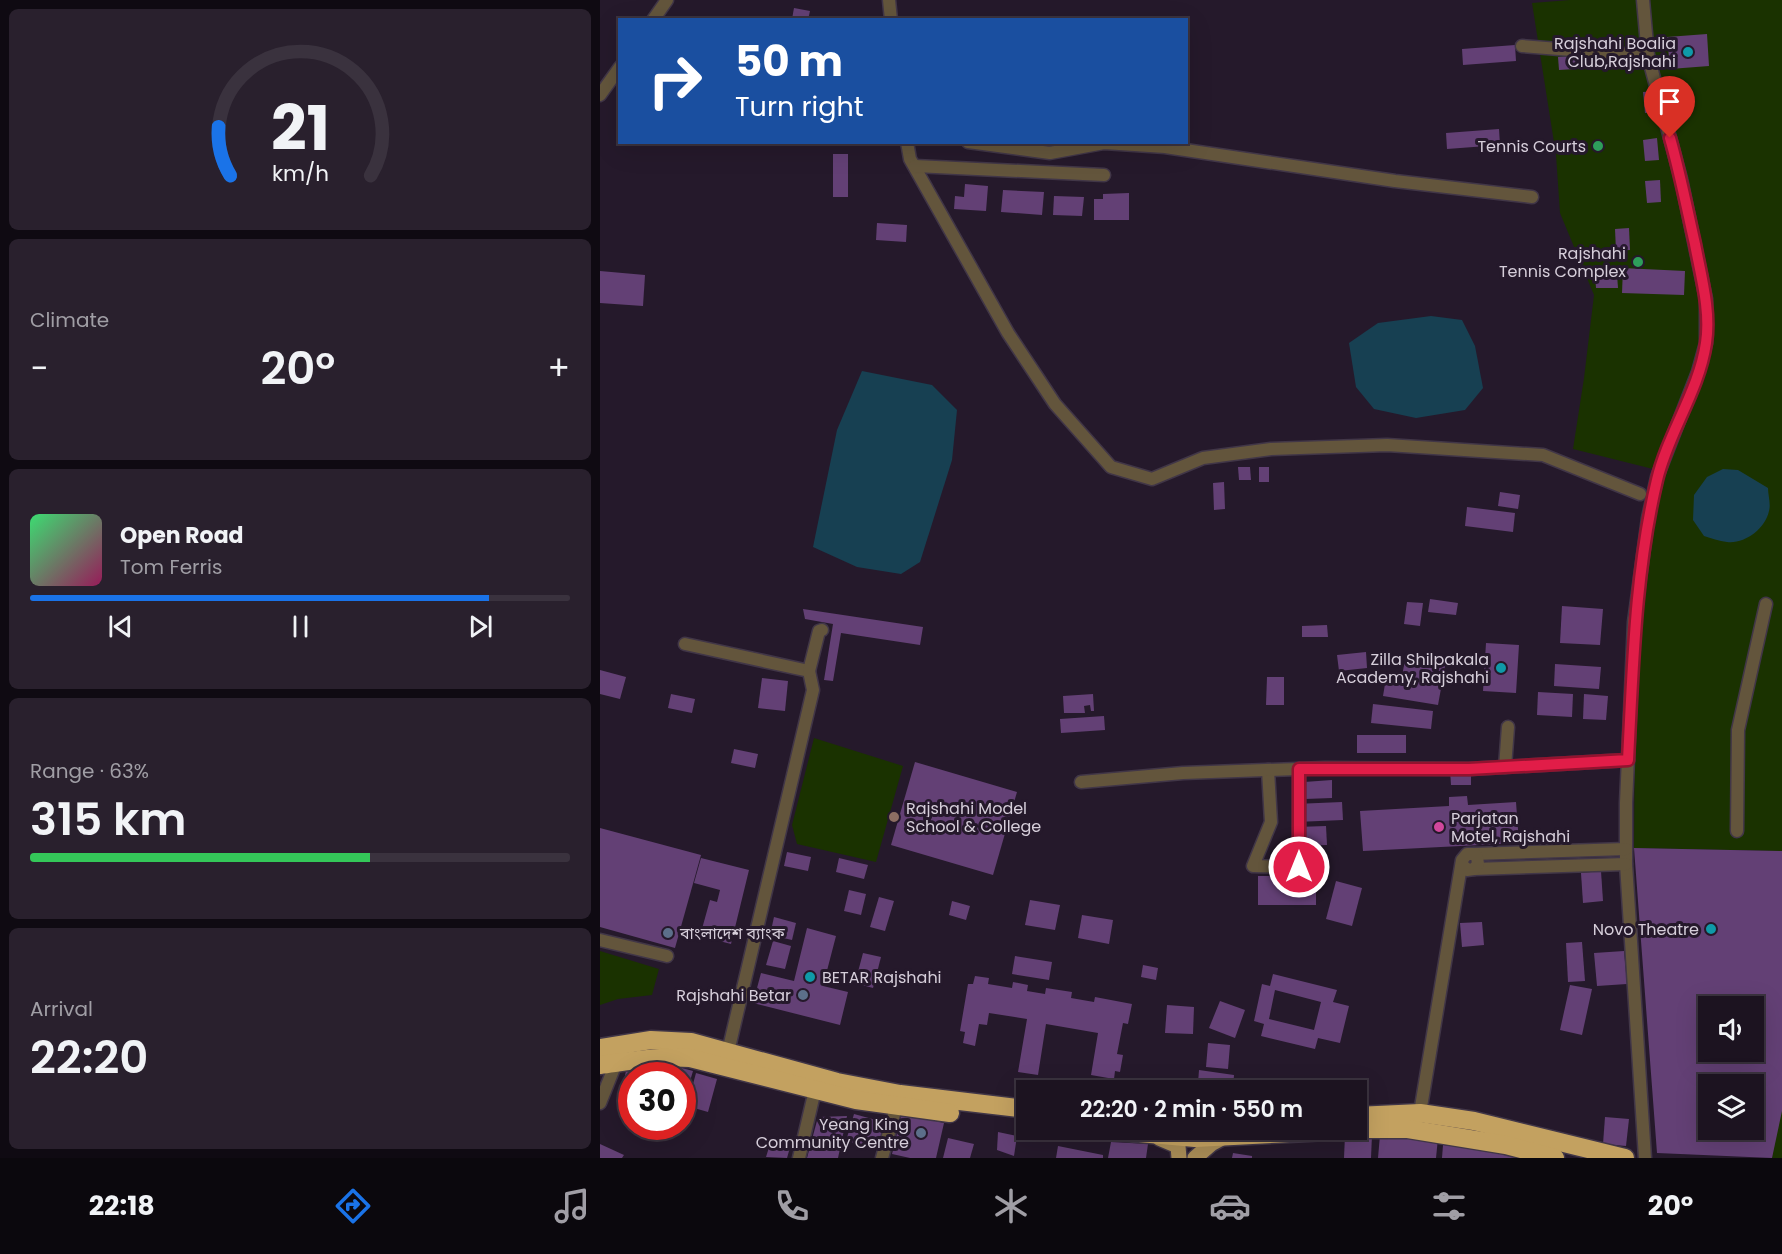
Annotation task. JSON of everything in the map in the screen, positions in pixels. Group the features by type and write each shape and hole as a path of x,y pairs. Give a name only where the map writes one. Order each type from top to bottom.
{"highway":[{"path":"600,1048 635,1042 667,1040 691,1042 837,1082 900,1094 1016,1108"},
{"path":"608,1064 657,1057 690,1058 856,1100 896,1107 1016,1120"},
{"path":"1367,1115 1420,1113 1474,1121 1557,1153"},
{"path":"1367,1129 1408,1130 1557,1153 1625,1158"}],"main road":[{"path":"1162,1140 1178,1146 1179,1158"},
{"path":"1195,1158 1218,1140"}],"street":[{"path":"654,18 667,0"},
{"path":"889,0 891,18"},
{"path":"1643,0 1648,56 1681,179 1706,299 1706,343 1698,372 1657,477 1648,518 1634,622 1626,864 1645,1158"},
{"path":"1522,46 1648,56"},
{"path":"600,95 618,70"},
{"path":"907,144 910,159 1008,333 1055,404 1111,467 1152,479 1203,458 1270,449 1387,445 1544,455 1640,494"},
{"path":"983,144 1050,153 1099,144"},
{"path":"1119,144 1165,147 1395,181 1532,197"},
{"path":"915,166 1104,175"},
{"path":"1737,831 1738,730 1766,604"},
{"path":"728,1052 813,690 809,671 819,631 822,630"},
{"path":"685,644 809,671"},
{"path":"1505,767 1508,727"},
{"path":"1081,782 1183,773 1299,769 1505,767 1628,760"},
{"path":"1268,770 1271,822 1253,867 1299,867 1299,769"},
{"path":"1420,1113 1462,860 1467,854 1626,849"},
{"path":"1474,855 1479,860 1474,869"},
{"path":"1462,860 1467,870 1626,864"},
{"path":"600,940 667,956"},
{"path":"600,1103 608,1064"},
{"path":"799,1158 815,1090"},
{"path":"882,1158 896,1107"}],"green space":[{"name":"Rajshahi Tennis Complex","path":"1570,0 1639,0 1703,298 1704,341 1657,470 1573,449 1594,295 1560,213 1556,155 1532,3"},
{"path":"1647,0 1782,0 1782,851 1634,848 1635,731 1646,563 1654,504 1711,344 1652,54"},
{"path":"814,738 903,766 876,862 797,844 792,825"},
{"path":"600,951 659,969 652,995 618,999 600,1005"},
{"path":"1781,1112 1782,1158 1772,1158"}],"water":[{"path":"1431,316 1462,320 1475,346 1483,388 1465,410 1416,418 1374,409 1356,387 1349,343 1378,323"},
{"path":"862,371 932,385 957,410 952,460 920,562 901,574 857,567 813,547 837,430"},
{"path":"1723,469 1738,470 1768,488 1770,508 1767,518 1759,529 1741,541 1724,542 1704,536 1693,520 1694,495 1707,477"}],"building":[{"path":"794,8 810,11 808,18 792,18"},
{"name":"Rajshahi Boalia Club,Rajshahi","path":"1707,34 1709,66 1670,69 1667,37"},
{"path":"1515,45 1516,61 1463,65 1462,49"},
{"path":"1609,54 1609,67 1559,70 1558,57"},
{"path":"1657,91 1659,112 1645,113 1643,92"},
{"path":"1499,129 1500,145 1447,149 1446,133"},
{"path":"1657,138 1659,160 1645,161 1643,140"},
{"path":"833,154 848,154 848,197 833,197"},
{"path":"1660,180 1661,202 1647,203 1645,181"},
{"path":"965,184 988,186 986,211 954,209 955,196 964,197"},
{"path":"1003,190 1044,192 1042,215 1001,212"},
{"path":"1129,193 1129,220 1094,220 1094,199 1103,199 1103,194"},
{"path":"1054,196 1084,197 1082,216 1053,215"},
{"path":"877,223 907,225 906,242 876,240"},
{"path":"1629,228 1630,250 1616,251 1615,229"},
{"path":"1623,268 1685,271 1684,295 1622,293"},
{"path":"600,271 645,275 643,306 600,303"},
{"path":"1595,274 1617,274 1618,288 1596,288"},
{"path":"1238,467 1250,467 1251,480 1239,480"},
{"path":"1259,467 1269,467 1269,482 1259,482"},
{"path":"1224,482 1225,509 1214,510 1213,483"},
{"path":"1500,492 1520,495 1518,509 1498,506"},
{"path":"1467,507 1515,513 1513,532 1465,526"},
{"path":"1430,599 1458,603 1456,615 1428,612"},
{"path":"1407,602 1423,603 1420,626 1404,624"},
{"path":"1562,606 1603,609 1600,645 1560,643"},
{"path":"803,609 923,627 920,645 841,633 833,681 824,680 833,624 805,619"},
{"path":"1327,625 1328,637 1302,637 1302,626"},
{"name":"Zilla Shilpakala Academy, Rajshahi","path":"1486,643 1519,645 1516,693 1483,691"},
{"path":"1366,652 1367,668 1339,671 1337,655"},
{"path":"1406,655 1446,661 1438,705 1383,696 1386,678 1401,681"},
{"path":"1555,664 1601,667 1599,689 1554,686"},
{"path":"600,670 626,677 620,699 600,694"},
{"path":"1267,677 1284,677 1284,705 1266,705"},
{"path":"762,678 788,681 785,711 758,708"},
{"path":"1538,692 1573,694 1572,717 1537,715"},
{"path":"671,694 695,699 692,713 668,708"},
{"path":"1093,694 1094,711 1091,711 1090,705 1084,706 1085,713 1064,713 1063,696"},
{"path":"1584,694 1608,696 1606,720 1583,719"},
{"path":"1373,704 1433,711 1431,729 1371,723"},
{"path":"1104,716 1105,730 1061,733 1060,719"},
{"path":"1357,735 1406,735 1406,753 1357,753"},
{"path":"734,749 758,754 755,768 731,763"},
{"name":"Rajshahi Model School & College","path":"915,762 1017,792 993,875 891,845"},
{"path":"1471,769 1471,785 1451,785 1450,770"},
{"path":"1332,780 1332,798 1305,799 1304,782"},
{"name":"Parjatan Motel, Rajshahi","path":"1467,796 1468,805 1516,802 1519,843 1363,851 1360,811 1449,806 1449,797"},
{"path":"1342,802 1343,820 1296,822 1295,804"},
{"path":"1326,826 1327,845 1298,846 1297,827"},
{"path":"600,828 701,855 675,948 600,927"},
{"name":"Novo Theatre","path":"1634,848 1782,851 1782,1111 1772,1158 1657,1153"},
{"path":"787,852 811,857 808,871 784,866"},
{"path":"701,858 749,870 731,944 700,936 710,900 717,902 720,890 694,883"},
{"path":"839,858 868,865 864,879 836,872"},
{"path":"1601,871 1603,901 1583,903 1581,873"},
{"path":"1258,876 1316,876 1316,905 1258,905"},
{"path":"1336,881 1362,888 1352,926 1326,919"},
{"path":"849,890 866,894 861,915 844,911"},
{"path":"879,897 894,901 885,931 870,927"},
{"path":"1030,900 1060,905 1055,930 1025,925"},
{"path":"952,901 970,906 966,920 949,915"},
{"path":"1082,915 1113,920 1109,944 1078,938"},
{"path":"774,917 796,923 792,940 770,935"},
{"path":"1482,922 1484,945 1462,947 1460,923"},
{"name":"BETAR Rajshahi","path":"807,928 836,936 823,986 848,992 840,1025 753,1003 761,973 794,981"},
{"path":"773,941 791,946 785,969 766,965"},
{"path":"1582,942 1585,981 1568,982 1566,943"},
{"path":"1624,951 1627,984 1597,986 1594,953"},
{"path":"863,953 881,957 873,988 855,983"},
{"path":"1015,956 1052,962 1049,980 1012,974"},
{"path":"1143,965 1158,968 1156,980 1141,977"},
{"path":"1273,974 1337,990 1333,1002 1349,1006 1340,1043 1318,1038 1315,1049 1261,1036 1264,1024 1254,1021 1262,984 1270,986","holes":["1275,990 1321,1002 1314,1030 1269,1019"]},
{"path":"975,976 989,978 988,984 1012,988 1013,982 1028,985 1027,991 1045,994 1046,988 1072,992 1071,998 1094,1002 1095,997 1132,1004 1128,1024 1123,1023 1117,1054 1123,1055 1120,1072 1115,1071 1114,1079 1091,1075 1098,1033 1046,1024 1038,1075 1018,1072 1027,1019 989,1013 987,1025 979,1024 975,1046 963,1043 965,1032 960,1031 968,984 973,984"},
{"path":"1570,985 1592,989 1582,1035 1560,1030"},
{"path":"1220,1001 1245,1010 1235,1038 1209,1028"},
{"path":"1167,1005 1194,1007 1193,1034 1165,1033"},
{"path":"1208,1043 1230,1045 1228,1069 1206,1067"},
{"path":"1199,1070 1234,1075 1234,1080 1198,1080"},
{"path":"696,1073 717,1079 708,1112 696,1109"},
{"path":"902,1113 944,1123 936,1158 910,1158 892,1154"},
{"path":"854,1114 887,1123 879,1150 846,1141"},
{"path":"847,1116 838,1158 807,1158 818,1117"},
{"path":"1605,1117 1629,1119 1626,1146 1603,1144"},
{"path":"998,1132 1016,1136 1014,1156 997,1150"},
{"path":"1367,1135 1372,1135 1371,1158 1344,1158 1345,1140 1367,1140"},
{"path":"1380,1135 1438,1138 1436,1158 1378,1158"},
{"path":"772,1138 791,1144 787,1158 766,1157"},
{"path":"948,1138 974,1144 970,1158 943,1158"},
{"path":"1111,1142 1148,1144 1146,1158 1108,1158"},
{"path":"600,1144 624,1155 622,1158 600,1158"},
{"path":"1443,1145 1515,1153 1515,1158 1442,1158"},
{"path":"1058,1146 1103,1155 1103,1158 1056,1158"},
{"path":"1233,1153 1252,1156 1252,1158 1232,1158"}],"place":[{"name":"Rajshahi Boalia Club,Rajshahi","path":"1688,52"},
{"name":"Tennis Courts","path":"1598,146"},
{"name":"Rajshahi Tennis Complex","path":"1638,262"},
{"name":"Zilla Shilpakala Academy, Rajshahi","path":"1501,668"},
{"name":"Rajshahi Model School & College","path":"894,817"},
{"name":"Parjatan Motel, Rajshahi","path":"1439,827"},
{"name":"Novo Theatre","path":"1711,929"},
{"name":"বাংলাদেশ ব্যাংক","path":"668,933"},
{"name":"BETAR Rajshahi","path":"810,977"},
{"name":"Rajshahi Betar","path":"803,995"},
{"name":"Yeang King Community Centre","path":"921,1133"}],"route":[{"path":"1299,867 1299,769 1469,769 1628,760 1634,622 1648,518 1657,477 1698,372 1706,343 1706,299 1670,138"}]}
